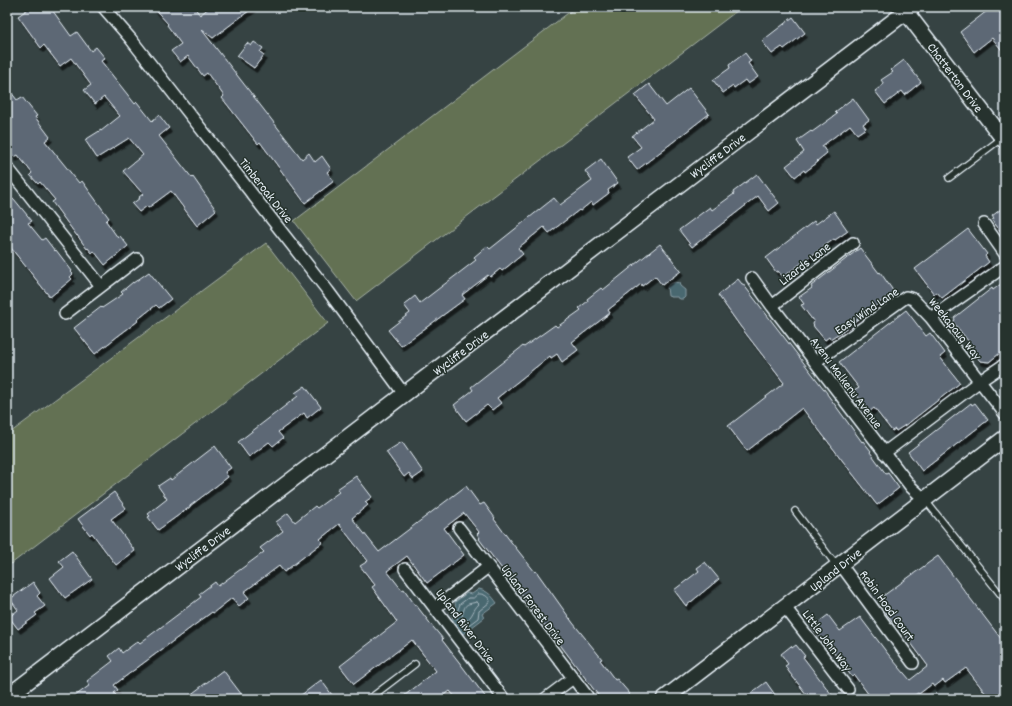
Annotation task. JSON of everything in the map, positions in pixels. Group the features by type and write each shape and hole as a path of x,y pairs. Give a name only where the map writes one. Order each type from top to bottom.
{"street":[{"name":"Timberoak Drive","path":"103,7 130,38 328,291 404,394"},
{"name":"Wycliffe Drive","path":"7,697 909,9"},
{"name":"Chatterton Drive","path":"909,9 1004,140"},
{"path":"7,167 101,286"},
{"path":"984,224 1005,254"},
{"name":"Lizards Lane","path":"772,306 853,243"},
{"path":"64,314 137,259"},
{"path":"932,318 1005,266"},
{"name":"Avenu Malkenu Avenue","path":"752,278 911,488 924,499"},
{"name":"Easy Wind Lane","path":"815,362 906,297 913,299"},
{"name":"Weekapaug Way","path":"913,299 932,318 1005,414"},
{"path":"884,453 1005,364"},
{"name":"Upland Drive","path":"664,699 1005,438"},
{"name":"Upland Forest Drive","path":"459,528 587,696"},
{"name":"Robin Hood Court","path":"839,566 913,663"},
{"path":"435,608 488,567"},
{"name":"Upland River Drive","path":"405,569 504,699"},
{"name":"Little John Way","path":"785,607 848,689"},
{"path":"545,699 573,678"}],"lane":[{"path":"949,178 1004,140"},
{"path":"924,499 1005,600"},
{"path":"795,511 839,566"},
{"path":"369,699 415,664"}],"green space":[{"path":"576,7 742,7 356,301 294,221"},
{"path":"266,243 328,323 7,567 7,435"}],"water":[{"path":"675,282 679,283 685,290 685,297 683,299 668,296 667,287 669,284"},
{"path":"479,589 490,594 497,603 482,614 484,618 463,634 453,620 452,613 455,608 455,602 467,593 472,594"}],"building":[{"path":"31,7 50,7 71,36 77,32 91,51 96,47 105,58 101,61 135,104 137,102 152,121 159,115 169,128 159,136 192,178 193,177 216,210 197,226 171,191 148,208 147,206 139,212 132,204 143,194 123,171 143,155 129,138 97,158 85,140 101,131 120,116 104,97 95,104 84,90 91,85 71,58 60,66 44,45 41,48 18,16"},
{"path":"153,7 194,7 200,15 210,7 254,7 213,38 202,30 302,159 309,153 315,162 322,156 331,169 327,172 334,181 305,203 260,142 258,144 222,98 224,96 207,73 203,76 188,56 180,62 171,51 181,44 167,25 168,24"},
{"path":"992,7 996,7 1005,18 1005,54 992,38 974,52 960,32"},
{"path":"793,17 805,33 784,49 782,47 772,54 762,41"},
{"path":"254,42 263,48 260,52 264,55 254,68 237,56 247,43 251,46"},
{"path":"745,53 751,61 748,63 758,77 748,84 745,80 734,88 733,86 723,93 713,80 730,68 729,65"},
{"path":"904,60 921,82 905,95 902,91 885,104 875,91 884,84 881,80 893,72 891,70"},
{"path":"649,84 666,106 689,88 709,114 637,170 627,157 641,147 632,136 654,119 635,95"},
{"path":"7,87 17,100 22,97 37,116 35,117 50,137 45,141 79,183 82,181 109,218 106,221 118,238 120,236 128,246 105,265 94,251 92,253 88,248 87,249 52,202 55,200 40,182 38,184 30,175 32,173 18,155 14,157 7,148"},
{"path":"853,98 869,120 863,124 866,128 857,134 850,125 822,146 827,153 817,161 818,162 805,172 804,170 795,177 786,166 804,152 797,141 837,114 835,112"},
{"path":"601,159 618,183 608,190 609,193 593,205 591,202 580,211 579,210 549,233 544,227 518,248 523,254 502,271 500,269 490,277 488,275 462,295 465,299 401,346 388,330 410,313 404,305 415,296 420,303 476,260 474,257 487,246 490,249 554,198 560,205 592,181 585,171"},
{"path":"757,174 779,203 769,211 758,196 692,247 679,230 710,207 712,210 734,194 733,192"},
{"path":"14,199 32,221 28,223 42,240 45,238 55,251 56,250 72,271 71,272 73,274 70,277 72,279 50,297 7,243 7,204"},
{"path":"1005,206 1005,237 992,220 994,219 992,216"},
{"path":"834,211 848,231 835,240 834,239 783,277 778,271 776,272 766,258 814,221 816,224"},
{"path":"968,229 987,254 985,256 989,262 942,298 937,292 934,294 915,269"},
{"path":"660,244 681,271 662,285 655,276 642,286 641,284 608,310 610,313 572,342 578,350 562,362 557,354 551,358 550,356 497,398 501,403 492,410 487,405 466,421 454,405 473,390 471,387 523,346 524,347 555,325 557,327 581,310 579,308 588,301 587,299 601,288 603,290"},
{"path":"860,248 894,292 841,332 830,339 829,337 825,340 814,327 814,322 801,305 804,304 799,297"},
{"path":"149,272 171,299 159,308 156,305 137,320 138,321 95,354 74,328 101,307 102,308 123,294 121,292"},
{"path":"738,279 827,393 862,442 863,441 871,451 870,452 886,474 888,473 899,488 877,505 802,408 747,451 728,426 784,383 718,295"},
{"path":"1005,281 1005,349 989,362 980,361 967,344 969,342 953,322 955,320 954,318 992,288 993,290"},
{"path":"906,310 926,336 930,333 945,353 940,357 960,383 910,422 896,431 895,429 892,431 874,408 869,412 854,391 859,388 839,362"},
{"path":"305,386 321,407 307,418 304,413 278,432 283,438 273,446 269,442 249,457 238,442 298,396 295,393"},
{"path":"971,403 972,405 975,403 988,420 922,471 908,452"},
{"path":"402,442 423,472 413,479 409,473 404,477 386,452"},
{"path":"215,446 231,468 225,472 228,477 158,530 148,517 150,516 148,514 167,499 158,486 170,478 171,480"},
{"path":"356,476 372,497 365,502 368,505 352,518 379,552 466,486 480,505 484,503 508,538 535,572 536,571 573,623 602,659 600,660 615,680 617,679 630,694 624,699 601,699 552,634 530,608 519,591 479,539 480,538 477,534 479,532 464,513 444,528 464,555 427,583 407,556 387,571 402,590 404,589 487,699 457,699 450,691 439,699 400,699 436,671 412,640 354,684 340,666 397,622 372,587 375,585 360,566 368,561 339,524 320,539 323,542 284,572 279,566 244,592 249,598 239,606 232,598 114,685 118,690 114,693 119,699 71,699 90,685 87,681 113,661 109,656 119,648 122,653 138,641 140,643 201,597 199,594 215,582 218,586 264,552 260,548 283,531 276,522 288,513 295,522 315,506 317,508 339,492 337,489"},
{"path":"114,492 126,508 111,519 135,551 116,565 92,533 90,535 78,519"},
{"path":"72,551 92,579 65,598 50,578 64,567 59,561"},
{"path":"938,556 1005,644 1005,699 990,699 966,668 945,683 943,680 934,687 932,684 919,694 918,693 909,699 872,699 854,675 852,677 831,649 829,650 812,627 828,615 840,631 860,617 910,680 928,666 897,624 895,625 886,613 888,612 885,608 888,606 882,600 885,598 883,596"},
{"path":"705,562 719,579 686,606 674,590 699,571 697,568"},
{"path":"33,582 40,593 37,596 45,606 35,613 37,615 18,629 9,617 18,610 10,599"},
{"path":"796,645 805,656 803,657 835,699 810,699 789,672 785,666 788,664 781,654 791,646 792,648"},
{"path":"223,670 245,699 185,699"},
{"path":"321,680 335,699 296,699"},
{"path":"766,682 778,699 743,699"}]}
